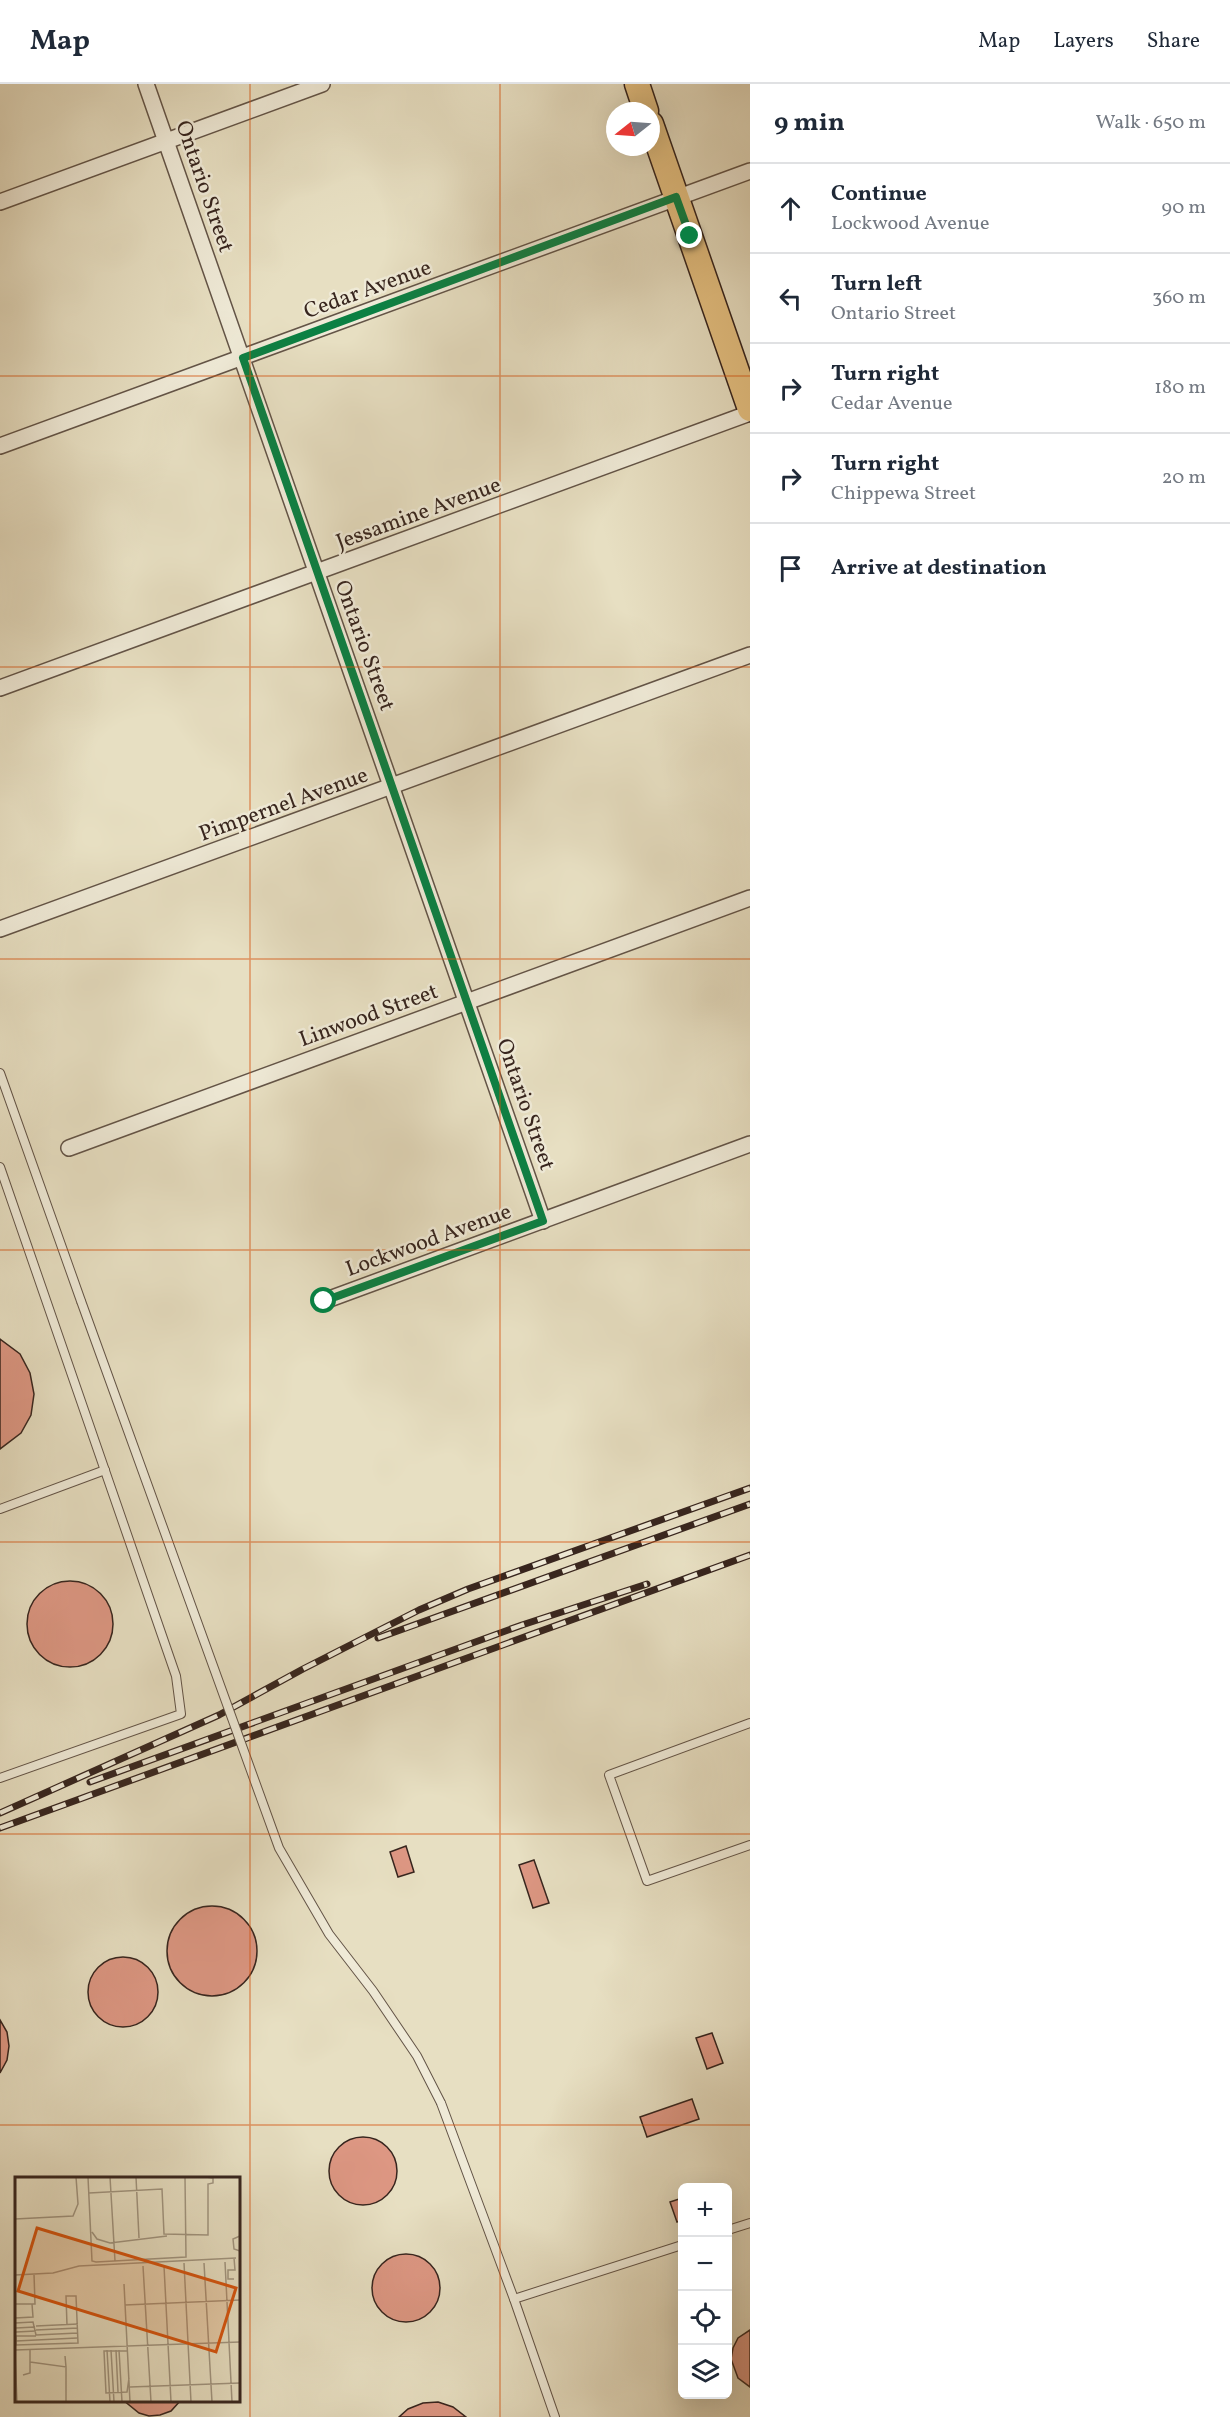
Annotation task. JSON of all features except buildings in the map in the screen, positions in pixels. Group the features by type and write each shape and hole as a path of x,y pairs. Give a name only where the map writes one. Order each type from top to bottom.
{"main road":[{"path":"637,84 643,102"},
{"path":"660,150 750,411"}],"street":[{"name":"Ontario Street","path":"146,84 543,1221"},
{"path":"0,202 322,84"},
{"name":"Cedar Avenue","path":"0,446 750,171"},
{"name":"Jessamine Avenue","path":"0,688 317,573 750,411"},
{"name":"Pimpernel Avenue","path":"0,930 750,655"},
{"name":"Linwood Street","path":"69,1148 750,898"},
{"name":"Lockwood Avenue","path":"324,1301 750,1144"}],"lane":[{"path":"0,1073 279,1848 329,1934 374,1991 417,2056 441,2103 555,2417"},
{"path":"0,1167 176,1676 181,1714 0,1778"},
{"path":"0,1509 105,1470"},
{"path":"750,1723 609,1775 647,1881 750,1845"},
{"path":"732,2229 750,2223"},
{"path":"514,2300 678,2246"}],"railway":[{"path":"0,1813 219,1715 419,1610 468,1589 750,1488"},
{"path":"378,1638 750,1504"},
{"path":"0,1828 750,1555"},
{"path":"90,1782 522,1625 647,1584"}],"route":[{"path":"324,1301 543,1221 243,358 676,197 690,236"}]}
